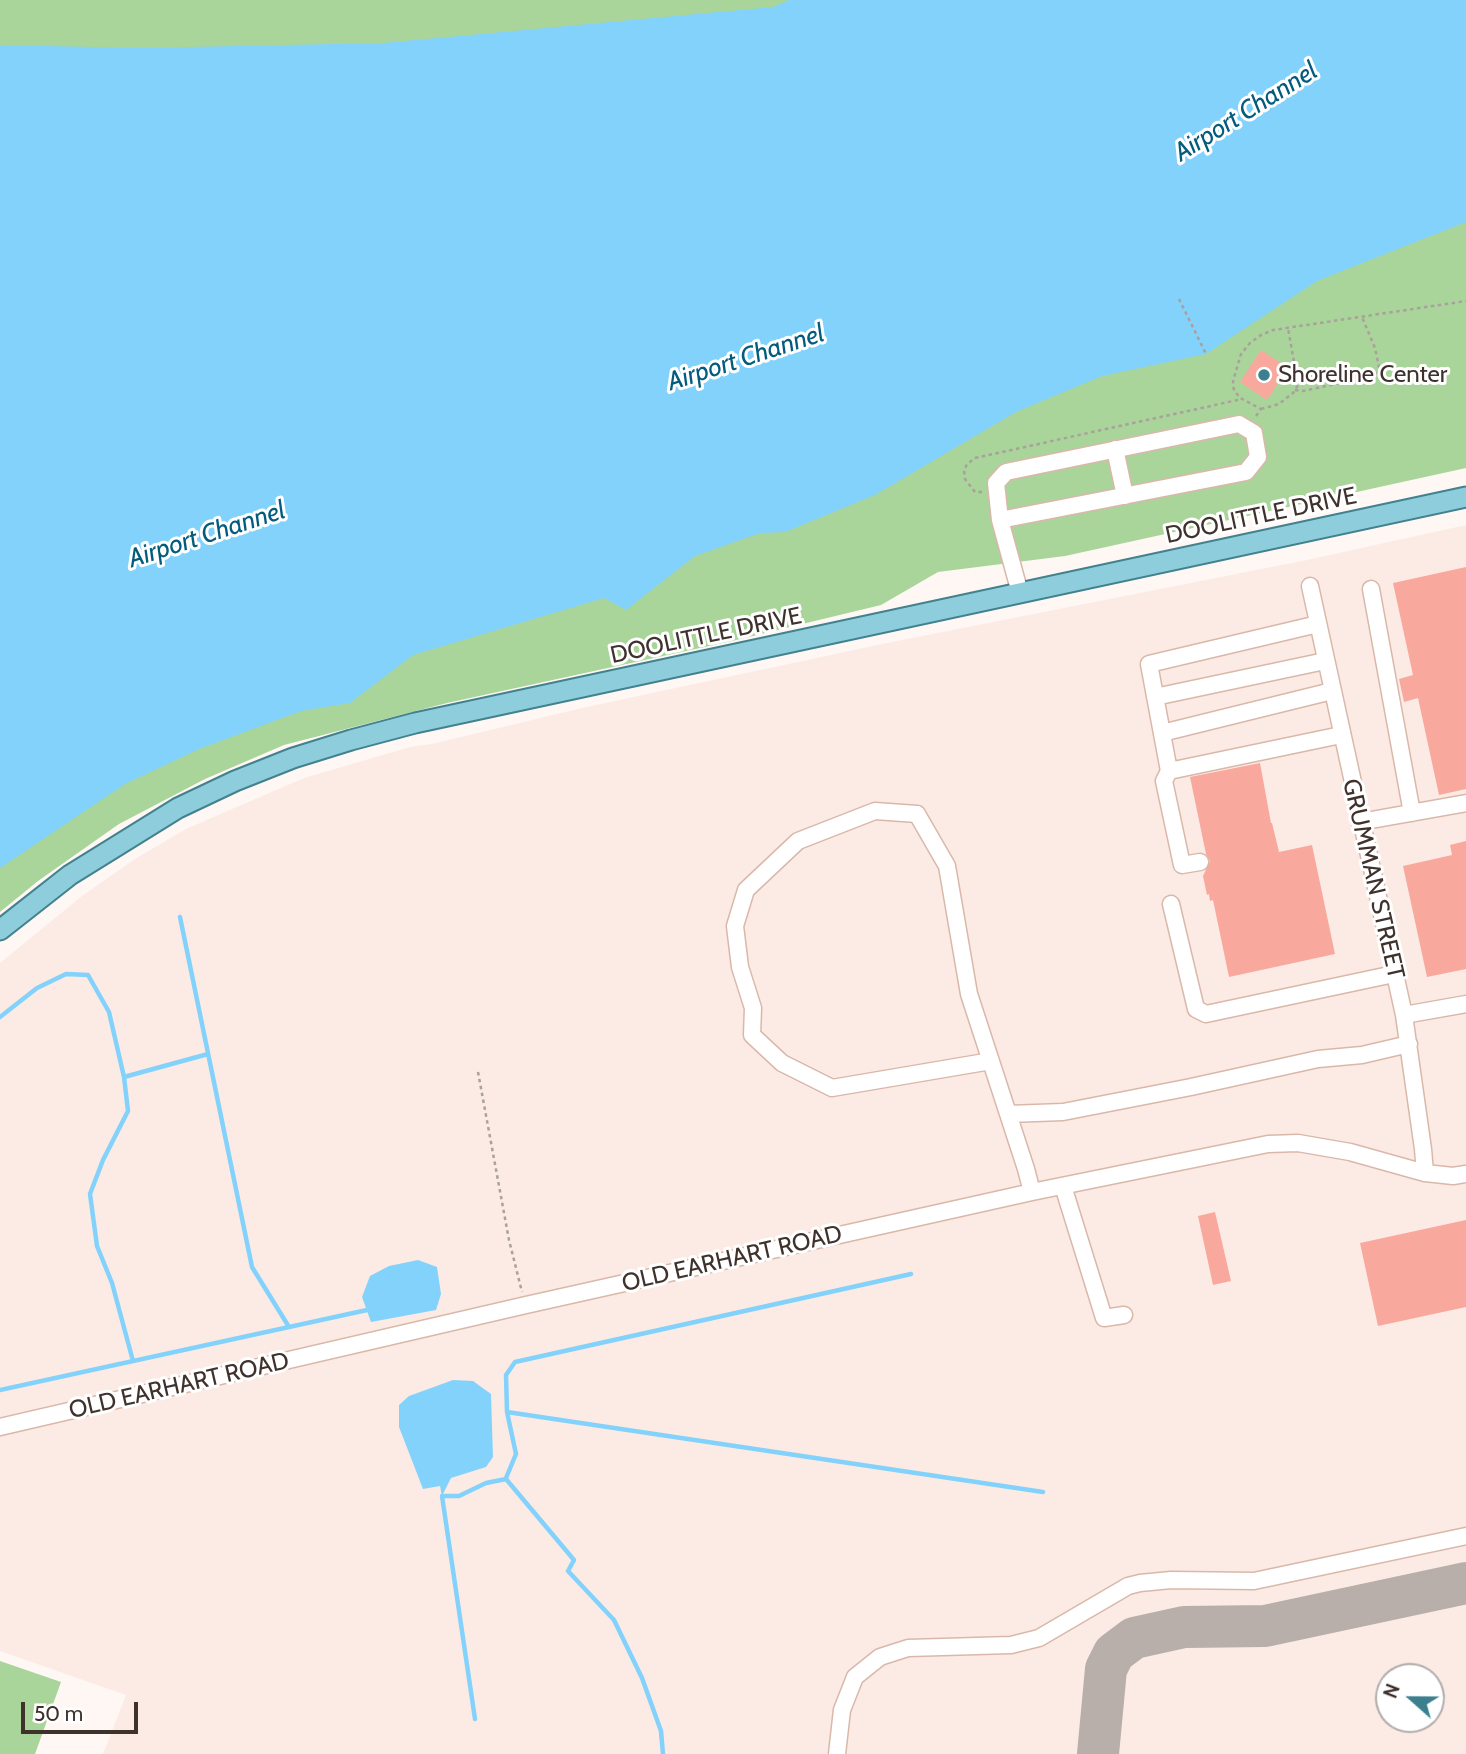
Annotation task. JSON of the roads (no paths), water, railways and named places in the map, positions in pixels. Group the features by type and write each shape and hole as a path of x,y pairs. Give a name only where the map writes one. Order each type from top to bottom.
{"main road":[{"name":"DOOLITTLE DRIVE","path":"0,930 70,875 178,808 293,758 351,740 415,723 1466,497"}],"street":[{"path":"1000,520 1246,472 1258,457 1254,433 1239,424 1006,472 996,483 1000,520 1020,593"},
{"path":"1115,449 1125,496"},
{"name":"GRUMMAN STREET","path":"1310,586 1404,1016 1424,1173"},
{"path":"1371,589 1412,813"},
{"path":"1200,862 1182,865 1164,781 1168,771 1149,664 1318,624"},
{"path":"1155,697 1325,661"},
{"path":"1162,733 1332,691"},
{"path":"1168,771 1341,735"},
{"path":"1360,822 1466,803"},
{"path":"991,1060 832,1088 782,1063 751,1035 753,1007 740,967 735,926 746,890 798,841 875,811 917,814 947,866 969,994 991,1060 1032,1192"},
{"path":"1171,904 1196,1009 1206,1014 1394,974"},
{"path":"1404,1016 1466,1004"},
{"path":"1008,1114 1063,1112 1318,1059 1362,1055 1409,1044"},
{"name":"OLD EARHART ROAD","path":"0,1427 526,1305 1032,1192 1268,1144 1298,1143 1350,1152 1424,1173 1453,1176 1466,1174"},
{"path":"1063,1186 1104,1318 1124,1315"},
{"path":"837,1754 842,1710 855,1677 880,1657 908,1648 1012,1645 1039,1638 1128,1586 1140,1583 1171,1580 1254,1581 1466,1536"}],"water":[{"name":"Airport Channel","path":"789,0 1466,0 1466,222 1317,281 1206,354 1102,376 1016,412 875,495 785,532 760,533 695,556 626,610 604,598 413,655 350,703 301,711 199,749 125,784 0,868 0,45 140,48 383,43 773,7"},
{"path":"418,1260 437,1267 441,1294 436,1310 371,1322 362,1297 370,1276 389,1266"},
{"path":"453,1380 473,1381 491,1394 493,1457 486,1467 451,1478 442,1496 440,1486 423,1489 399,1427 399,1405 409,1396"}],"waterway":[{"path":"180,917 252,1267 289,1327"},
{"path":"0,1017 37,988 66,974 88,975 109,1012 124,1077 128,1111 103,1160 90,1194 97,1246 112,1283 133,1361"},
{"path":"124,1077 208,1054"},
{"path":"507,1412 506,1375 515,1362 911,1274"},
{"path":"0,1390 367,1310"},
{"path":"506,1478 516,1454 507,1412 1043,1492"},
{"path":"475,1719 442,1496 459,1496 486,1483 506,1479 574,1560 568,1571 614,1620 642,1678 661,1731 663,1754"}],"place":[{"name":"Shoreline Center","path":"1264,375"}]}
